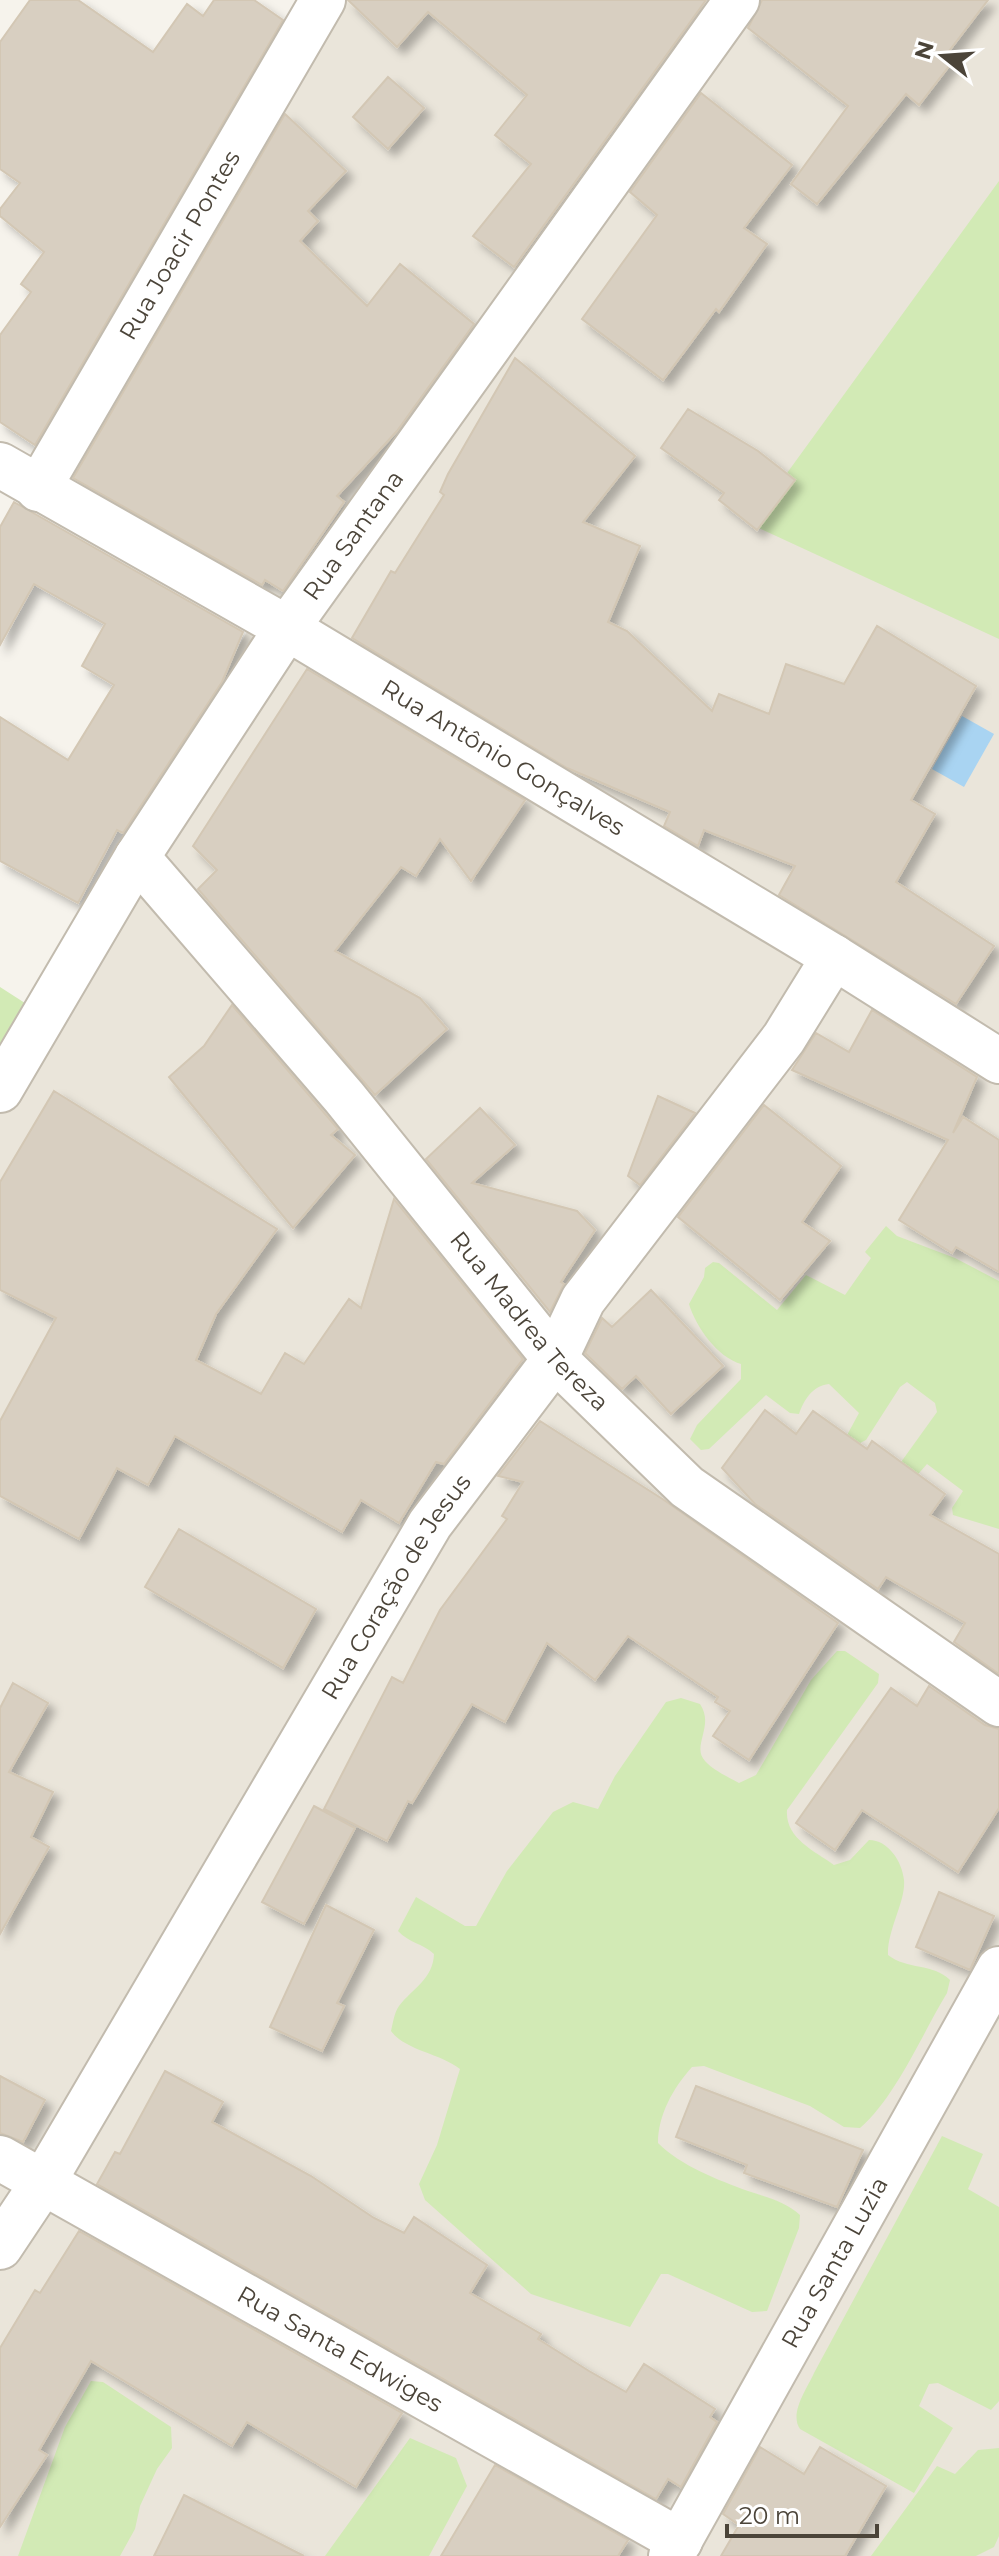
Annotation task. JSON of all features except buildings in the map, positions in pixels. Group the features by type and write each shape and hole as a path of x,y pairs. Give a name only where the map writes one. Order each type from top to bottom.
{"street":[{"name":"Rua Joacir Pontes","path":"38,489 323,0"},
{"name":"Rua Santana","path":"0,1090 137,857 287,628 737,0"},
{"name":"Rua Antônio Gonçalves","path":"0,465 287,628 834,957 999,1061"},
{"name":"Rua Madrea Tereza","path":"137,857 344,1097 555,1359 687,1487 999,1704"},
{"name":"Rua Coração de Jesus","path":"0,2247 42,2184 430,1524 555,1359 583,1300 784,1038 834,957"},
{"name":"Rua Santa Luzia","path":"676,2548 999,1969"},
{"name":"Rua Santa Edwiges","path":"0,2158 676,2548"}],"shaded area":[{"path":"324,0 999,0 999,2556 0,2556 0,1076 257,614 47,483"}],"green space":[{"path":"999,181 999,639 750,524"},
{"path":"0,987 28,1005 0,1058"},
{"path":"886,1226 897,1236 955,1258 999,1281 999,1529 953,1515 952,1508 963,1491 927,1464 905,1489 891,1476 937,1412 935,1403 907,1382 900,1387 866,1440 860,1443 846,1437 859,1413 829,1384 810,1394 799,1414 790,1413 766,1395 709,1449 701,1450 690,1439 697,1425 741,1379 741,1364 724,1355 709,1340 689,1304 704,1277 705,1268 713,1262 719,1263 777,1310 806,1275 845,1295 871,1258 865,1252"},
{"path":"837,1651 845,1651 879,1674 878,1683 787,1810 788,1820 795,1836 834,1865 850,1860 869,1840 882,1844 893,1853 903,1873 904,1888 890,1936 888,1955 943,1975 950,1980 947,1993 897,2082 860,2128 844,2127 810,2106 704,2066 692,2067 673,2093 661,2122 658,2143 700,2172 776,2200 800,2215 799,2228 767,2311 752,2312 668,2274 661,2274 630,2327 531,2294 425,2200 419,2184 437,2145 460,2069 414,2048 391,2031 397,2009 426,1977 434,1954 398,1931 416,1897 465,1926 476,1926 507,1871 553,1812 573,1802 598,1809 615,1776 666,1702 681,1698 700,1704 705,1720 700,1749 708,1764 739,1783 756,1775 811,1680"},
{"path":"942,2136 983,2154 968,2189 999,2207 999,2401 991,2410 938,2383 929,2384 919,2406 953,2428 914,2493 800,2429 797,2416 800,2401 814,2373"},
{"path":"91,2381 103,2382 171,2427 172,2448 157,2469 140,2506 135,2529 120,2556 18,2556 65,2427"},
{"path":"410,2438 456,2458 467,2486 429,2556 325,2556"},
{"path":"999,2448 999,2536 994,2547 976,2556 871,2556 937,2466 955,2474 978,2450"}],"water":[{"path":"962,716 994,734 964,787 932,769"}]}
